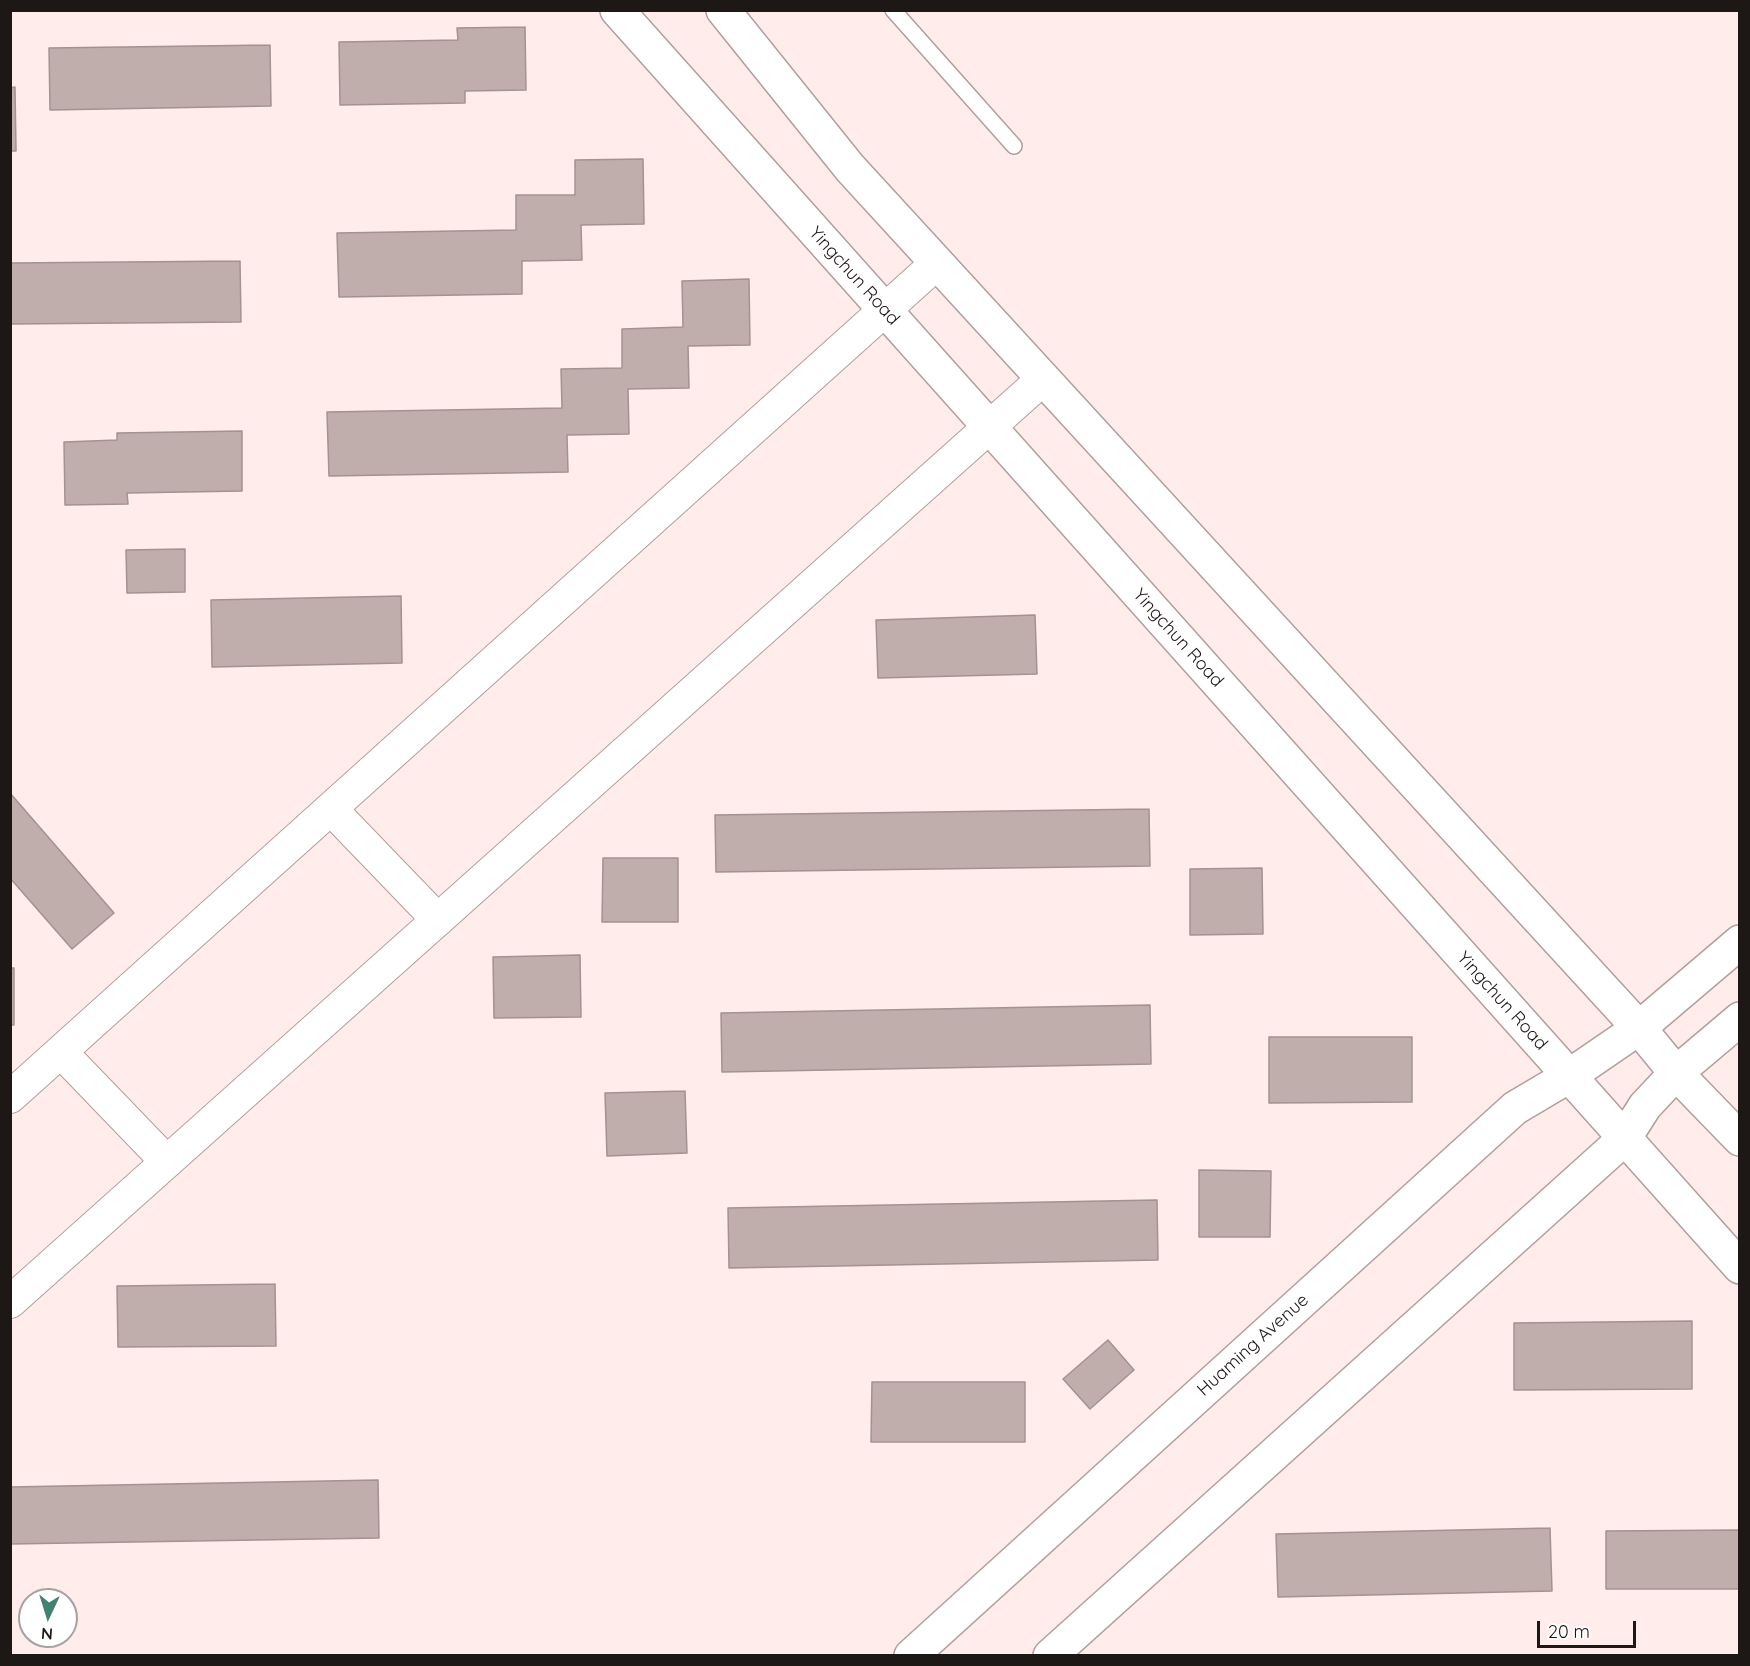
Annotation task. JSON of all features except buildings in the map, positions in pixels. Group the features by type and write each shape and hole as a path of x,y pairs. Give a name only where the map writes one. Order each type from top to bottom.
{"main road":[{"name":"Yingchun Road","path":"616,10 1740,1267"},
{"path":"723,10 850,168 1639,1028 1676,1073 1740,1139"},
{"name":"Huaming Avenue","path":"911,1656 1515,1108 1569,1076 1639,1028 1740,942"},
{"path":"1050,1656 1624,1139 1645,1106 1676,1073 1740,1019"}],"street":[{"path":"10,1097 937,263"},
{"path":"10,1302 1043,379"},
{"path":"331,809 438,920"},
{"path":"61,1052 167,1162"}],"lane":[{"path":"893,10 1014,146"}]}
